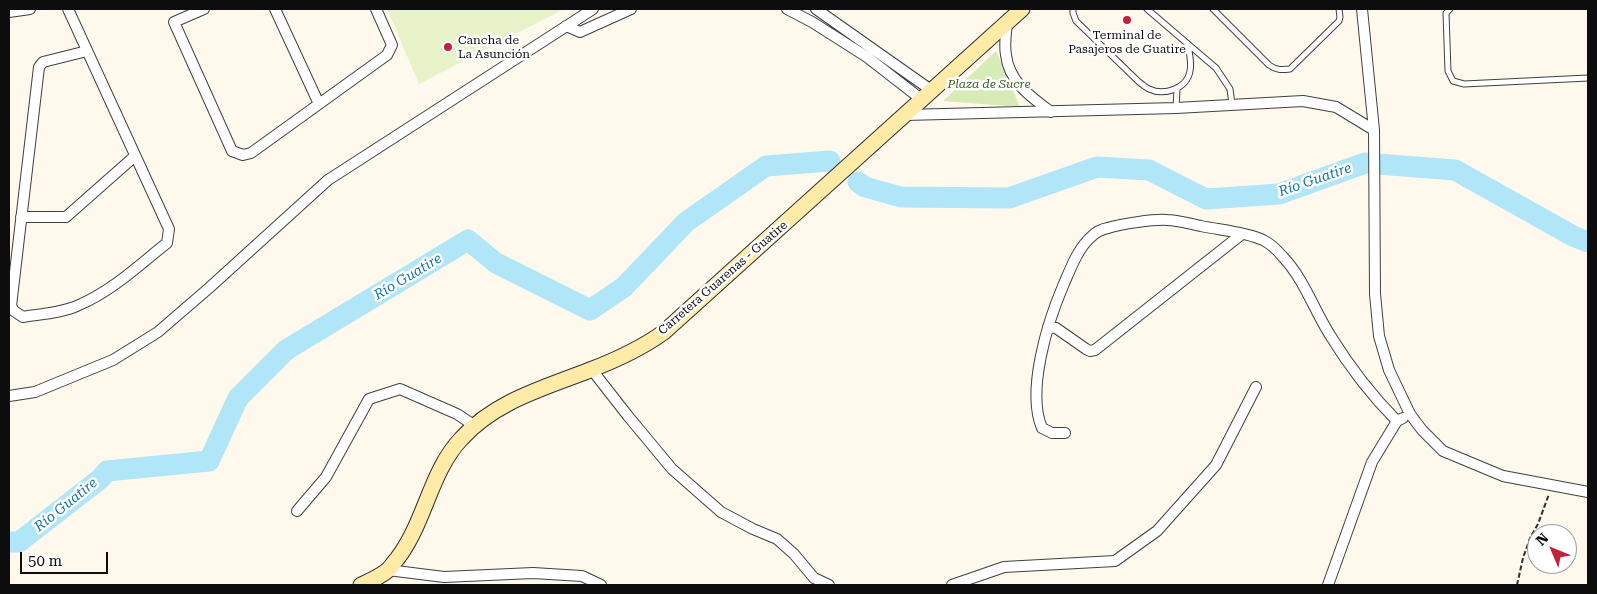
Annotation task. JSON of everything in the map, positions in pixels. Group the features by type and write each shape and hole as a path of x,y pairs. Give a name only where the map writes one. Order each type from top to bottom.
{"main road":[{"name":"Carretera Guarenas - Guatire","path":"369,584 388,570 408,544 451,451 475,426 492,412 510,402 592,370 651,341 664,332 1022,9"}],"street":[{"path":"9,12 30,9"},
{"path":"68,9 169,229 167,243 103,293 78,306 23,317 11,306 39,67 43,62 87,51"},
{"path":"204,9 174,22 232,151 244,156 387,55 392,45 376,9"},
{"path":"275,9 319,104"},
{"path":"9,396 35,392 113,360 158,332 328,180 593,9"},
{"path":"566,26 580,32 631,9"},
{"path":"787,9 812,22 926,94"},
{"path":"816,9 926,94"},
{"path":"1362,9 1374,130 1375,294 1379,336 1389,370 1410,414 1422,430 1444,451 1503,476 1588,492"},
{"path":"1007,23 1006,55 1010,70 1018,84 1027,94 1051,112"},
{"path":"905,115 1176,108 1303,101 1336,107 1374,130"},
{"path":"21,217 66,217 135,156"},
{"path":"1065,433 1052,433 1042,428 1039,422 1037,396 1039,366 1048,327 1070,270 1085,243 1092,236 1106,228 1168,220 1242,234 1264,241 1285,259 1305,290 1329,335 1359,379 1397,421"},
{"path":"1048,327 1056,328 1090,351 1095,350 1242,234"},
{"path":"592,370 672,469 721,512 777,539 794,554 812,582 829,585"},
{"path":"952,585 1004,567 1115,562 1157,531 1216,465 1256,387"},
{"path":"297,511 326,477 369,399 400,389 457,414 475,426"},
{"path":"1328,585 1372,462 1397,421 1410,414"},
{"path":"388,570 444,576 533,572 582,576 601,585"}],"lane":[{"path":"1073,9 1076,20 1139,82 1150,90 1166,91 1184,84 1190,72 1188,44"},
{"path":"1147,9 1216,68 1231,92 1232,104"},
{"path":"1213,9 1269,65 1275,69 1282,70 1290,69 1339,22 1339,9"},
{"path":"1450,9 1446,13 1448,71 1453,81 1464,84 1588,78"},
{"path":"1176,108 1177,88"}],"path":[{"path":"1517,585 1530,538 1541,518 1552,485"}],"green space":[{"name":"Cancha de La Asunción","path":"387,9 564,9 419,84"},
{"name":"Plaza de Sucre","path":"996,51 1020,107 943,101"}],"waterway":[{"name":"Río Guatire","path":"9,542 19,542 100,479 107,471 209,461 238,398 286,350 468,240 496,263 590,310 624,287 686,222 766,166 830,161"},
{"name":"Río Guatire","path":"858,182 865,187 901,197 1009,198 1097,167 1149,170 1206,199 1279,194 1365,163 1455,170 1573,236 1588,242"}],"place":[{"name":"Terminal de Pasajeros de Guatire","path":"1127,20"},
{"name":"Cancha de La Asunción","path":"448,47"}]}
